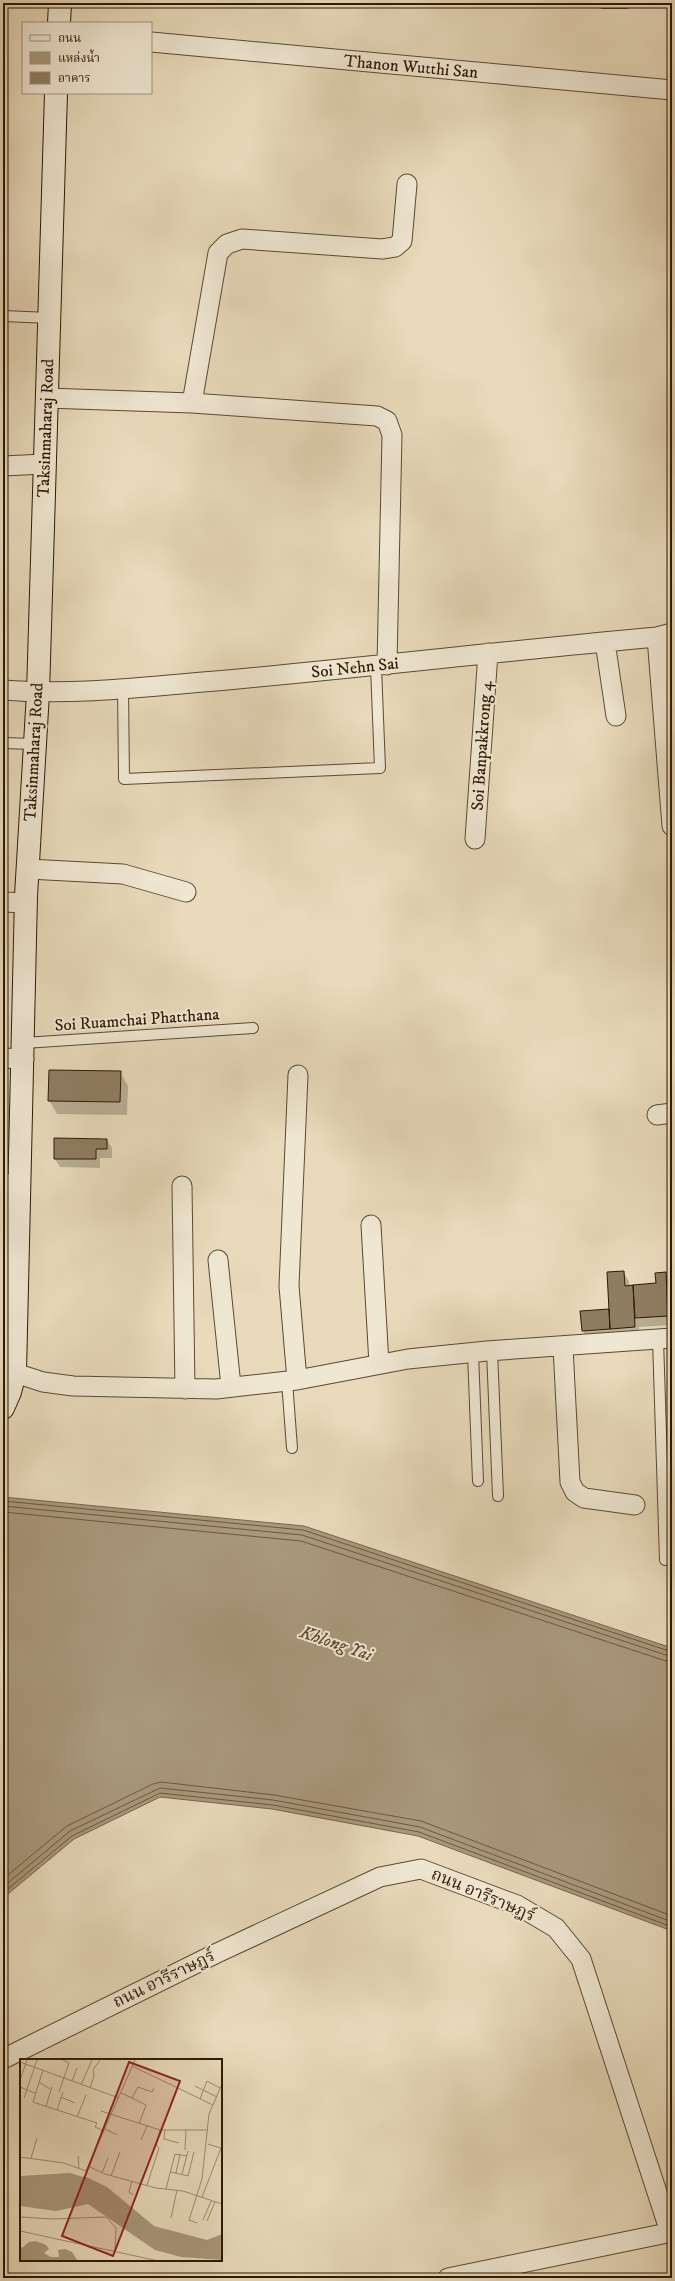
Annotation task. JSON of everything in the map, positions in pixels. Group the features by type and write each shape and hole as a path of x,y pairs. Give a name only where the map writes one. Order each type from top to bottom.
{"street":[{"path":"59,22 60,3"},
{"name":"Thanon Wutthi San","path":"152,42 672,90"},
{"name":"Taksinmaharaj Road","path":"3,1408 10,1392 15,1373 11,1184 17,1053 27,903 34,744 38,693 56,94"},
{"path":"192,404 218,253 227,244 242,239 382,249 395,247 402,241 407,184"},
{"path":"46,398 192,404 377,416 387,421 392,435 381,666"},
{"path":"3,466 44,464"},
{"path":"664,635 672,826"},
{"name":"Soi Nehn Sai","path":"3,690 38,693 123,688 381,666 488,652 605,642 664,635"},
{"path":"605,642 616,716"},
{"name":"Soi Banpakkrong 4","path":"476,839 488,652"},
{"path":"28,869 123,874 186,892"},
{"path":"3,902 27,903"},
{"path":"292,1381 289,1286 298,1075"},
{"path":"182,1186 185,1389"},
{"path":"371,1225 379,1364"},
{"path":"218,1260 231,1386"},
{"path":"15,1373 43,1382 73,1386 185,1389 292,1381 379,1364 473,1353 665,1338"},
{"path":"563,1347 570,1482 575,1492 584,1498 635,1505"},
{"name":"ถนน อารีราษฎร์","path":"3,2059 216,1954 380,1877 421,1869 517,1905 556,1928 581,1959 671,2232"},
{"path":"448,2278 671,2232"}],"lane":[{"path":"603,3 626,3"},
{"path":"3,316 50,318"},
{"path":"123,688 124,779 380,768 381,666"},
{"path":"3,743 34,744"},
{"name":"Soi Ruamchai Phatthana","path":"17,1053 253,1028"},
{"path":"665,1338 665,1560 672,1560"},
{"path":"492,1351 498,1496"},
{"path":"473,1353 478,1481"},
{"path":"292,1381 292,1448"}],"water":[{"name":"Khlong Yai","path":"3,1497 304,1526 672,1648 672,1931 418,1836 272,1809 160,1797 74,1839 3,1898"}],"building":[{"path":"49,1070 121,1071 120,1102 48,1101"},
{"path":"54,1138 107,1139 107,1149 96,1149 96,1159 54,1159"},
{"path":"624,1271 625,1286 633,1285 635,1327 610,1329 607,1272"},
{"path":"666,1272 668,1316 635,1318 633,1285 656,1283 655,1273"},
{"path":"609,1309 610,1329 582,1331 580,1311"}]}
